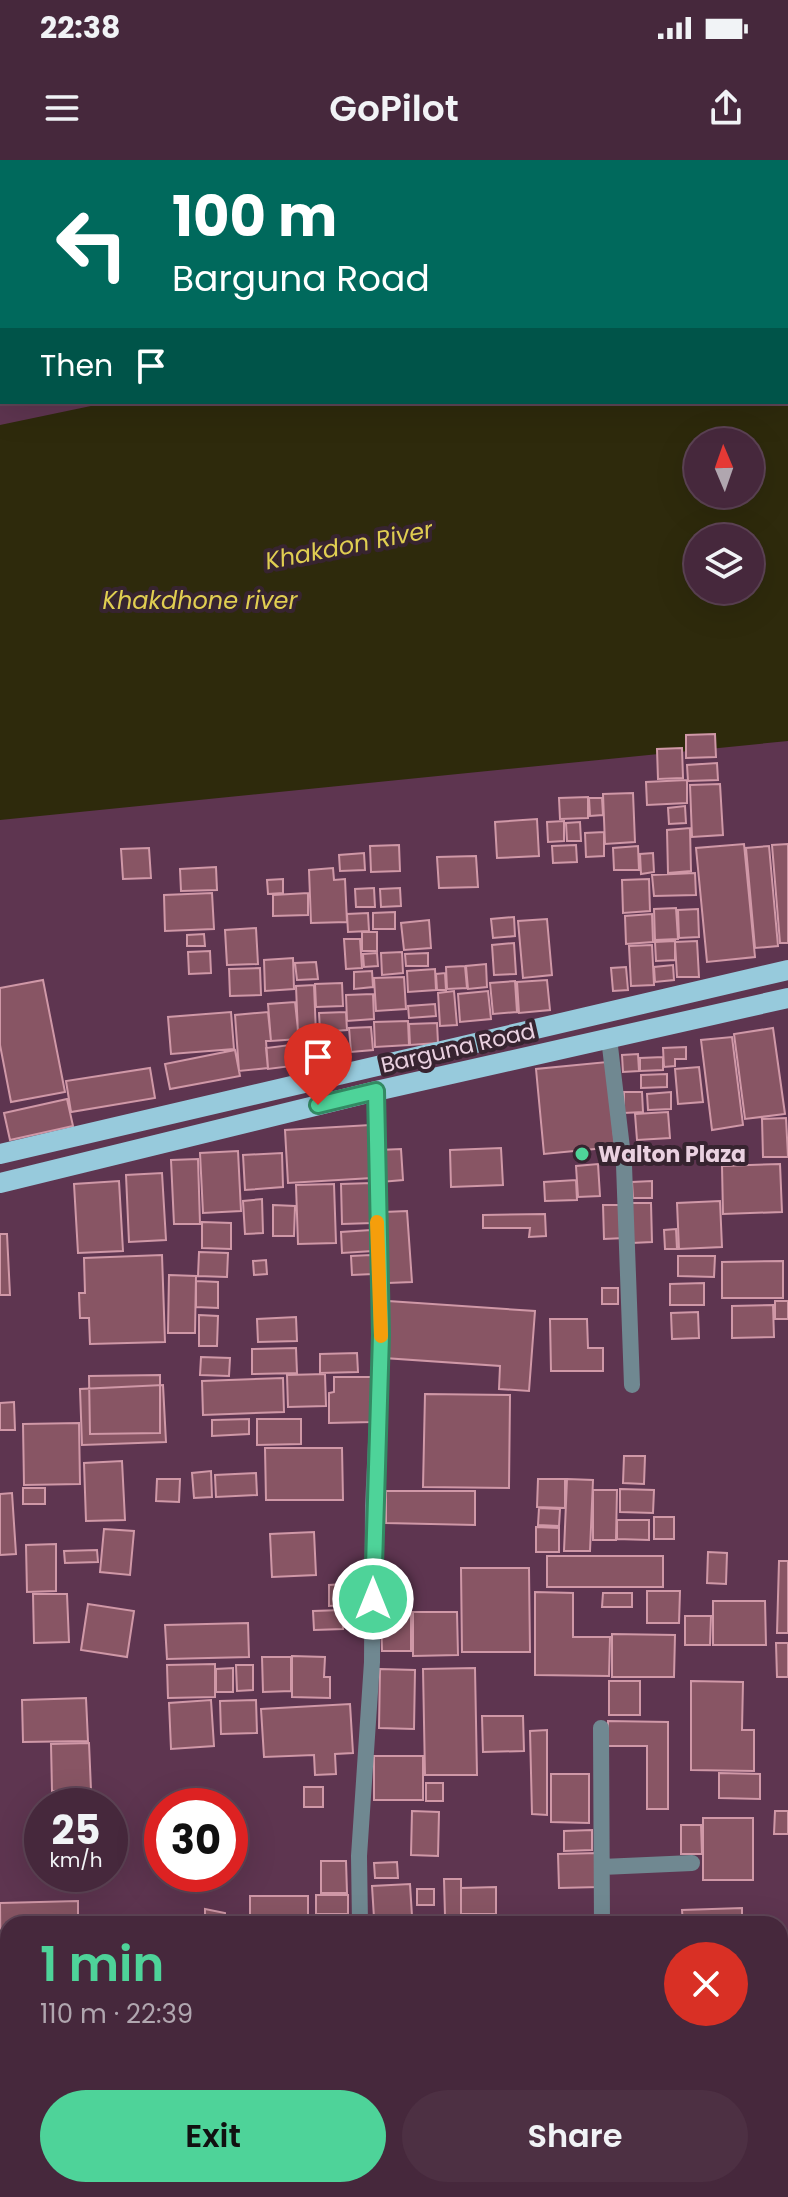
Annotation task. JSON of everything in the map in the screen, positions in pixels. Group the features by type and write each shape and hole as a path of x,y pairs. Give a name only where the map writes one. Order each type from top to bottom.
{"main road":[{"name":"Barguna Road","path":"0,1154 788,970"},
{"name":"Barguna Road","path":"0,1183 376,1091 788,998"}],"street":[{"path":"609,1038 624,1165 632,1385"},
{"path":"360,1916 359,1856 372,1662 373,1506 381,1335 376,1091"},
{"path":"601,1728 602,1916"},
{"path":"602,1867 692,1863"}],"water":[{"name":"Khakdhone river","path":"100,404 788,404 788,741 0,820 0,425"}],"building":[{"path":"715,734 716,757 686,758 686,735"},
{"path":"682,748 683,778 658,779 657,749"},
{"path":"717,763 718,780 688,781 687,765"},
{"path":"687,780 687,803 647,805 646,782"},
{"path":"720,784 723,835 692,837 690,785"},
{"path":"633,793 635,842 605,844 603,794"},
{"path":"588,797 588,818 560,819 559,798"},
{"path":"589,798 602,798 603,815 590,816"},
{"path":"685,806 686,823 669,824 668,808"},
{"path":"537,819 539,856 497,858 495,822"},
{"path":"564,821 564,841 548,842 547,822"},
{"path":"580,822 581,841 567,841 566,823"},
{"path":"690,828 691,871 668,873 667,830"},
{"path":"604,832 604,856 586,857 585,833"},
{"path":"744,844 755,957 707,962 696,848"},
{"path":"788,844 788,943 780,943 772,845"},
{"path":"399,845 400,871 371,872 370,846"},
{"path":"576,845 577,862 553,863 552,846"},
{"path":"638,846 639,870 614,870 613,848"},
{"path":"769,846 778,946 755,948 746,848"},
{"path":"149,848 151,878 123,879 121,849"},
{"path":"364,853 365,870 340,871 339,855"},
{"path":"653,853 654,872 641,874 640,854"},
{"path":"476,856 478,887 439,888 437,857"},
{"path":"216,867 217,890 181,891 180,869"},
{"path":"333,868 334,880 345,879 347,922 311,923 309,870"},
{"path":"695,873 696,895 654,896 652,875"},
{"path":"283,879 283,893 268,894 267,880"},
{"path":"649,879 650,911 623,913 622,880"},
{"path":"374,888 375,907 356,907 355,889"},
{"path":"400,888 401,906 381,907 380,889"},
{"path":"212,893 214,929 165,931 164,895"},
{"path":"308,893 308,915 273,916 273,895"},
{"path":"676,908 678,939 655,940 654,909"},
{"path":"698,909 699,937 679,938 678,910"},
{"path":"395,912 395,929 373,929 373,913"},
{"path":"368,913 369,931 348,932 347,914"},
{"path":"652,914 653,942 626,944 625,916"},
{"path":"514,917 515,936 493,938 491,919"},
{"path":"547,919 552,975 523,978 518,921"},
{"path":"429,920 431,948 404,950 401,923"},
{"path":"256,928 258,964 227,965 225,930"},
{"path":"362,932 377,932 377,951 362,951"},
{"path":"204,934 205,946 187,946 187,935"},
{"path":"344,939 360,939 362,968 346,969"},
{"path":"675,941 675,960 656,961 655,942"},
{"path":"697,941 699,977 677,977 675,942"},
{"path":"514,943 516,974 494,975 492,945"},
{"path":"652,945 654,985 631,986 629,946"},
{"path":"210,951 211,973 189,974 188,952"},
{"path":"402,952 403,973 382,975 381,953"},
{"path":"377,953 378,966 364,967 363,954"},
{"path":"428,953 428,966 406,966 405,954"},
{"path":"293,958 294,989 265,991 264,960"},
{"path":"316,962 318,979 297,980 295,963"},
{"path":"486,964 487,987 468,989 466,966"},
{"path":"673,965 674,980 655,982 654,967"},
{"path":"465,966 467,988 447,989 446,967"},
{"path":"626,967 628,990 613,991 611,968"},
{"path":"260,968 261,995 230,996 229,969"},
{"path":"435,969 436,990 408,992 407,971"},
{"path":"372,971 373,987 354,989 354,972"},
{"path":"445,973 446,990 437,990 436,974"},
{"path":"404,977 406,1009 376,1011 374,978"},
{"path":"43,980 65,1092 11,1102 0,1045 0,988"},
{"path":"547,980 550,1010 519,1013 517,982"},
{"path":"515,981 517,1012 493,1014 490,983"},
{"path":"342,983 343,1006 316,1007 315,984"},
{"path":"314,985 316,1034 298,1035 296,986"},
{"path":"454,991 457,1025 440,1026 438,993"},
{"path":"488,991 491,1019 460,1022 458,994"},
{"path":"373,994 374,1019 347,1021 346,995"},
{"path":"295,1002 299,1039 271,1041 268,1004"},
{"path":"435,1004 436,1016 409,1018 408,1006"},
{"path":"231,1012 234,1049 171,1054 168,1017"},
{"path":"268,1012 271,1041 266,1041 268,1068 239,1071 235,1015"},
{"path":"346,1012 347,1030 320,1032 319,1013"},
{"path":"408,1021 409,1045 375,1047 374,1022"},
{"path":"437,1023 438,1043 410,1045 409,1024"},
{"path":"371,1027 373,1050 351,1052 349,1028"},
{"path":"773,1028 785,1114 745,1119 734,1034"},
{"path":"732,1037 743,1125 712,1130 701,1040"},
{"path":"304,1041 307,1062 294,1064 292,1043"},
{"path":"290,1045 292,1066 268,1069 266,1048"},
{"path":"686,1047 686,1059 675,1059 675,1066 664,1067 663,1048"},
{"path":"235,1050 240,1076 170,1089 165,1064"},
{"path":"638,1054 639,1071 623,1072 622,1055"},
{"path":"663,1057 663,1070 640,1071 640,1058"},
{"path":"607,1062 615,1147 544,1154 536,1069"},
{"path":"699,1067 703,1102 678,1104 675,1069"},
{"path":"150,1068 155,1098 71,1112 66,1081"},
{"path":"667,1074 667,1087 641,1088 641,1075"},
{"path":"624,1092 642,1092 643,1112 624,1113"},
{"path":"671,1092 671,1109 648,1110 647,1094"},
{"path":"67,1099 73,1126 10,1140 4,1113"},
{"path":"668,1112 670,1138 637,1140 635,1114"},
{"path":"786,1118 788,1157 763,1157 762,1119"},
{"path":"370,1125 372,1178 288,1183 285,1130"},
{"path":"501,1148 503,1185 451,1187 450,1150"},
{"path":"401,1149 403,1180 381,1182 379,1150"},
{"path":"238,1151 241,1211 203,1213 200,1153"},
{"path":"282,1153 283,1187 245,1190 243,1155"},
{"path":"198,1159 200,1224 174,1224 171,1160"},
{"path":"598,1164 600,1196 578,1197 576,1166"},
{"path":"780,1164 782,1212 723,1214 722,1166"},
{"path":"162,1173 166,1240 129,1242 126,1175"},
{"path":"576,1180 577,1200 545,1201 544,1182"},
{"path":"119,1181 123,1251 78,1253 74,1184"},
{"path":"652,1181 652,1198 633,1198 632,1182"},
{"path":"372,1183 373,1223 342,1224 341,1184"},
{"path":"334,1184 336,1243 298,1244 296,1185"},
{"path":"262,1199 263,1233 245,1234 243,1201"},
{"path":"720,1201 722,1247 679,1249 677,1203"},
{"path":"631,1203 651,1203 652,1242 632,1243"},
{"path":"273,1205 295,1206 294,1236 273,1236"},
{"path":"603,1205 624,1205 625,1238 604,1239"},
{"path":"407,1211 412,1282 388,1283 384,1212"},
{"path":"545,1214 546,1236 529,1237 530,1228 483,1228 483,1215"},
{"path":"202,1222 231,1223 231,1249 202,1248"},
{"path":"676,1229 677,1249 665,1249 664,1230"},
{"path":"371,1230 373,1251 342,1253 341,1232"},
{"path":"0,1234 7,1234 10,1295 0,1295"},
{"path":"199,1252 228,1253 227,1277 198,1276"},
{"path":"162,1255 165,1342 90,1344 89,1318 80,1318 79,1293 85,1293 84,1258"},
{"path":"371,1255 373,1274 352,1275 351,1256"},
{"path":"678,1256 715,1256 714,1277 678,1276"},
{"path":"266,1260 267,1274 254,1275 253,1261"},
{"path":"783,1261 783,1298 722,1298 722,1262"},
{"path":"169,1275 196,1276 195,1333 168,1333"},
{"path":"196,1281 218,1282 218,1308 196,1307"},
{"path":"704,1283 704,1305 670,1305 670,1284"},
{"path":"602,1288 618,1288 618,1304 602,1304"},
{"path":"388,1301 535,1311 529,1391 499,1389 500,1366 384,1358"},
{"path":"775,1301 788,1301 788,1319 775,1319"},
{"path":"773,1305 774,1337 732,1338 732,1306"},
{"path":"698,1312 699,1338 672,1339 671,1313"},
{"path":"199,1315 218,1316 217,1346 199,1346"},
{"path":"296,1317 297,1341 258,1342 257,1319"},
{"path":"550,1319 587,1319 588,1348 603,1348 603,1371 551,1371"},
{"path":"296,1348 297,1373 252,1374 252,1349"},
{"path":"357,1353 358,1372 320,1373 320,1354"},
{"path":"201,1357 230,1358 229,1376 200,1375"},
{"path":"325,1374 326,1406 288,1407 287,1375"},
{"path":"160,1375 160,1433 90,1434 89,1376"},
{"path":"334,1377 372,1377 372,1422 329,1423 329,1393 334,1392"},
{"path":"283,1378 284,1412 203,1415 202,1381"},
{"path":"163,1385 166,1442 82,1445 80,1389"},
{"path":"425,1394 510,1395 509,1488 423,1487"},
{"path":"14,1402 15,1430 0,1430 0,1403"},
{"path":"249,1419 249,1434 212,1436 212,1420"},
{"path":"257,1419 301,1419 301,1444 257,1445"},
{"path":"79,1423 80,1484 24,1485 23,1424"},
{"path":"265,1448 342,1448 343,1500 266,1500"},
{"path":"624,1456 645,1456 644,1484 623,1483"},
{"path":"122,1461 125,1520 86,1521 84,1463"},
{"path":"211,1471 212,1497 194,1498 192,1473"},
{"path":"256,1473 257,1495 216,1497 215,1475"},
{"path":"157,1479 180,1479 179,1502 156,1501"},
{"path":"538,1479 565,1479 565,1508 537,1507"},
{"path":"567,1479 593,1480 590,1551 564,1551"},
{"path":"23,1488 45,1488 45,1504 23,1504"},
{"path":"620,1489 654,1490 653,1513 620,1512"},
{"path":"593,1490 617,1490 616,1540 593,1540"},
{"path":"386,1491 475,1491 475,1525 386,1523"},
{"path":"12,1493 16,1554 0,1555 0,1494"},
{"path":"539,1508 560,1509 559,1526 538,1525"},
{"path":"654,1517 674,1517 674,1539 654,1539"},
{"path":"617,1520 649,1520 649,1540 617,1539"},
{"path":"536,1527 559,1528 559,1552 536,1552"},
{"path":"104,1529 134,1531 130,1575 100,1572"},
{"path":"314,1532 316,1575 272,1577 270,1534"},
{"path":"56,1544 56,1591 27,1592 26,1545"},
{"path":"97,1550 98,1562 65,1563 64,1551"},
{"path":"708,1552 727,1553 726,1584 707,1583"},
{"path":"547,1556 663,1556 663,1587 547,1587"},
{"path":"779,1561 788,1561 788,1633 777,1633"},
{"path":"461,1568 529,1568 530,1652 462,1652"},
{"path":"344,1584 345,1605 329,1606 329,1585"},
{"path":"647,1591 680,1591 679,1623 647,1623"},
{"path":"535,1592 573,1593 573,1637 610,1637 609,1676 535,1675"},
{"path":"603,1593 632,1593 632,1607 602,1607"},
{"path":"33,1594 67,1594 69,1642 34,1643"},
{"path":"713,1601 765,1601 766,1645 713,1645"},
{"path":"88,1604 134,1611 127,1657 81,1650"},
{"path":"342,1610 343,1629 314,1630 313,1611"},
{"path":"381,1611 411,1611 411,1651 382,1651"},
{"path":"413,1612 457,1612 458,1655 413,1656"},
{"path":"685,1616 711,1616 710,1645 685,1645"},
{"path":"248,1623 249,1657 167,1659 165,1625"},
{"path":"612,1634 675,1635 674,1677 612,1677"},
{"path":"776,1643 788,1643 788,1677 777,1677"},
{"path":"292,1656 325,1657 324,1677 330,1677 330,1698 292,1697"},
{"path":"262,1657 291,1657 291,1691 263,1692"},
{"path":"215,1664 215,1697 168,1698 167,1665"},
{"path":"236,1665 253,1665 253,1690 237,1691"},
{"path":"233,1668 233,1692 216,1692 216,1669"},
{"path":"475,1668 477,1775 425,1775 423,1669"},
{"path":"380,1669 415,1670 414,1729 379,1728"},
{"path":"609,1681 640,1681 640,1715 609,1715"},
{"path":"691,1681 743,1682 742,1730 754,1730 754,1771 691,1770"},
{"path":"86,1698 88,1741 23,1742 22,1700"},
{"path":"211,1700 214,1746 171,1749 169,1703"},
{"path":"256,1700 257,1733 221,1734 220,1701"},
{"path":"350,1704 353,1753 335,1754 336,1774 315,1775 314,1755 264,1757 261,1709"},
{"path":"482,1716 523,1716 524,1751 483,1752"},
{"path":"608,1721 668,1722 668,1809 647,1809 647,1746 608,1746"},
{"path":"547,1730 547,1815 532,1814 530,1731"},
{"path":"89,1743 91,1788 52,1788 51,1744"},
{"path":"374,1756 423,1756 423,1800 374,1800"},
{"path":"719,1773 760,1774 760,1799 719,1798"},
{"path":"551,1774 589,1774 589,1823 551,1822"},
{"path":"426,1783 443,1783 443,1801 426,1801"},
{"path":"304,1787 323,1787 323,1807 304,1807"},
{"path":"412,1811 439,1812 438,1856 411,1855"},
{"path":"775,1811 788,1811 788,1834 774,1834"},
{"path":"703,1818 753,1818 753,1880 703,1880"},
{"path":"681,1825 701,1825 702,1854 681,1854"},
{"path":"592,1830 592,1850 564,1851 564,1831"},
{"path":"598,1853 599,1887 559,1888 558,1854"},
{"path":"321,1861 346,1861 347,1893 321,1893"},
{"path":"397,1862 398,1878 375,1878 374,1863"},
{"path":"444,1879 461,1879 461,1915 445,1915"},
{"path":"410,1884 412,1916 374,1916 372,1886"},
{"path":"496,1887 496,1914 461,1914 461,1888"},
{"path":"417,1889 434,1889 434,1905 417,1905"},
{"path":"316,1895 348,1895 348,1914 316,1914"},
{"path":"250,1896 308,1896 308,1916 250,1916"},
{"path":"78,1901 78,1916 0,1916 0,1903"},
{"path":"742,1908 742,1916 682,1916 682,1910"},
{"path":"205,1909 225,1913 225,1916 205,1916"}],"slow traffic":[{"path":"377,1222 381,1336"}],"place":[{"name":"Walton Plaza","path":"582,1154"}],"route":[{"path":"318,1105 376,1091 381,1335 373,1506 373,1599"}],"water label":[{"name":"Khakdon River","path":"349,545"}]}
